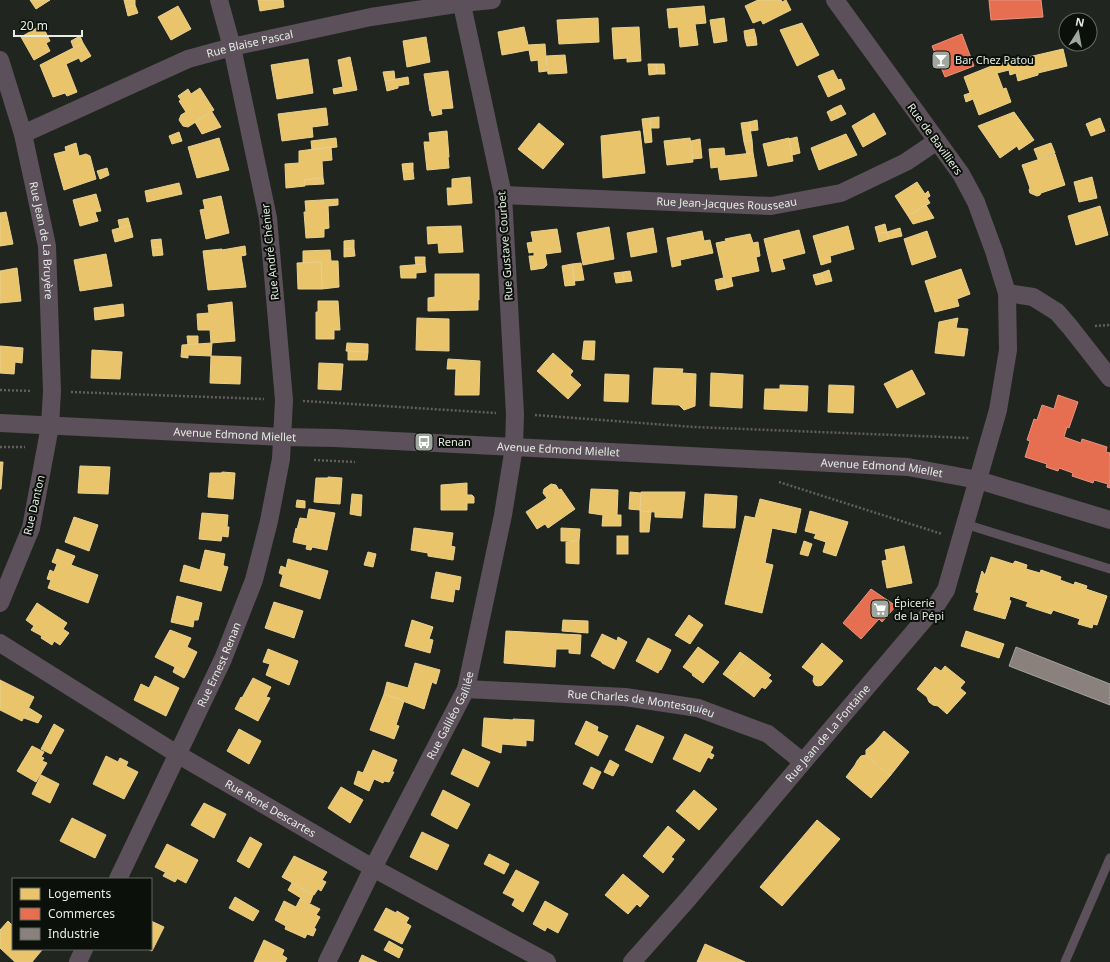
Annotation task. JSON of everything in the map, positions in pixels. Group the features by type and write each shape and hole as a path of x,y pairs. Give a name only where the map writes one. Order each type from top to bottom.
{"street":[{"name":"Rue André Chénier","path":"219,0 232,46 268,218 284,400 283,437"},
{"name":"Rue Blaise Pascal","path":"23,134 188,60 232,46 371,17 462,2 492,0"},
{"name":"Rue de Bavilliers","path":"835,0 961,174 976,202 994,251 1007,293 1008,350 998,410 978,480"},
{"name":"Rue Gustave Courbet","path":"462,2 503,195 515,414 514,447"},
{"name":"Rue Jean de La Bruyère","path":"0,60 23,134 47,246 52,391 50,426"},
{"name":"Rue Jean-Jacques Rousseau","path":"503,195 771,206 841,193 906,162 937,141"},
{"path":"1007,293 1033,297 1057,312 1110,378"},
{"name":"Avenue Edmond Miellet","path":"0,423 908,467 978,480 1110,520"},
{"name":"Rue Danton","path":"0,603 31,528 50,426"},
{"name":"Rue Ernest Renan","path":"118,878 223,659 254,580 269,521 281,459 283,437"},
{"name":"Rue Galiléo Galilée","path":"327,962 373,868 466,689 503,515 514,447"},
{"name":"Rue Jean de La Fontaine","path":"632,962 688,899 935,607 946,590 978,480"},
{"name":"Rue René Descartes","path":"0,643 177,754 373,868 547,962"},
{"name":"Rue Charles de Montesquieu","path":"466,689 625,697 698,708 768,734 803,762"},
{"path":"78,962 84,950"}],"lane":[{"path":"963,532 1110,569"},
{"path":"1065,962 1110,858"}],"path":[{"path":"0,446 46,448"},
{"path":"313,460 361,462"},
{"path":"776,481 963,532"}],"building: Logements":[{"path":"30,0 50,0 36,9"},
{"path":"124,0 135,0 135,5 126,8"},
{"path":"258,0 283,0 284,7 260,11"},
{"path":"758,0 781,0 782,2 786,0 791,10 763,24 761,20 753,23 745,6"},
{"path":"135,5 138,13 128,16 126,8"},
{"path":"178,6 191,29 171,40 158,17"},
{"path":"704,6 706,23 695,24 698,45 680,47 678,27 669,28 667,9"},
{"path":"598,18 599,42 559,44 557,20"},
{"path":"724,18 727,41 714,43 710,20"},
{"path":"802,23 819,55 797,66 780,30"},
{"path":"42,25 50,41 46,43 50,51 34,60 21,37"},
{"path":"524,27 528,45 545,44 547,71 539,72 538,60 531,61 529,50 502,55 498,32"},
{"path":"639,27 641,61 627,62 627,58 614,59 612,28"},
{"path":"754,29 756,37 745,39 744,31"},
{"path":"80,36 83,43 74,49 71,41"},
{"path":"426,37 430,62 407,67 403,41"},
{"path":"756,37 757,45 747,46 745,39"},
{"path":"83,43 91,56 81,62 79,58 66,64 77,92 67,96 65,93 53,97 40,65"},
{"path":"1058,50 1058,52 1064,52 1067,66 1038,73 1038,75 1018,81 1016,73 1010,75 1009,70 997,73 1003,89 1006,88 1011,102 979,115 973,99 966,102 964,95 970,93 964,77 994,65"},
{"path":"565,55 567,73 548,74 546,56"},
{"path":"350,57 357,90 334,94 333,89 343,87 338,60"},
{"path":"308,59 313,93 277,99 271,65"},
{"path":"648,64 656,64 657,74 649,75"},
{"path":"656,64 664,64 665,74 657,74"},
{"path":"833,70 838,80 841,79 845,89 828,97 818,76"},
{"path":"394,71 395,79 385,81 383,72"},
{"path":"448,71 453,108 441,109 442,114 432,116 424,74"},
{"path":"408,77 409,84 398,86 398,88 387,91 385,81"},
{"path":"200,88 214,110 188,127 183,126 179,120 181,115 186,112 179,101 181,100 178,96 188,89 191,94"},
{"path":"841,105 846,114 838,118 834,108"},
{"path":"326,108 328,125 312,127 313,137 282,141 278,114"},
{"path":"834,108 838,118 831,121 827,112"},
{"path":"212,112 221,127 202,134 195,122"},
{"path":"1014,112 1034,140 1019,150 1017,146 1000,158 978,126"},
{"path":"874,113 886,134 863,147 852,126"},
{"path":"659,117 659,128 651,128 650,118"},
{"path":"650,118 652,142 645,143 642,119"},
{"path":"1100,118 1105,131 1091,136 1086,124"},
{"path":"757,120 758,130 750,131 749,122"},
{"path":"749,122 752,140 744,142 741,123"},
{"path":"539,123 564,144 543,169 518,149"},
{"path":"447,131 449,168 427,170 424,142 430,142 429,133"},
{"path":"640,131 645,173 603,178 601,136"},
{"path":"179,132 182,141 172,144 169,136"},
{"path":"846,134 857,155 819,170 811,148"},
{"path":"797,137 800,153 792,155 789,139"},
{"path":"219,138 229,170 197,178 188,147"},
{"path":"336,138 337,147 312,150 311,141"},
{"path":"690,138 693,162 667,165 664,141"},
{"path":"789,138 793,161 768,166 763,144"},
{"path":"700,139 702,158 693,159 691,141"},
{"path":"752,140 753,153 747,154 744,142"},
{"path":"76,143 79,156 86,154 90,156 96,179 64,190 54,154 66,151 65,147"},
{"path":"1051,143 1055,153 1038,159 1034,149"},
{"path":"331,147 332,160 322,161 323,178 304,180 305,186 286,188 285,164 299,163 299,151"},
{"path":"724,148 725,156 753,153 757,176 720,180 718,167 711,168 709,149"},
{"path":"1055,154 1065,185 1041,193 1037,196 1030,193 1030,188 1022,165"},
{"path":"413,163 413,171 403,172 402,164"},
{"path":"107,168 109,175 100,179 97,171"},
{"path":"413,171 414,179 404,180 403,172"},
{"path":"470,177 472,203 448,205 447,188 452,188 452,179"},
{"path":"1092,177 1097,198 1079,202 1074,182"},
{"path":"323,178 324,184 305,185 304,180"},
{"path":"917,182 925,194 928,191 930,196 927,198 930,203 908,216 895,196"},
{"path":"179,183 182,194 147,202 145,191"},
{"path":"96,194 101,211 95,212 98,221 80,226 73,200"},
{"path":"221,196 229,233 206,239 200,210 205,209 203,200"},
{"path":"338,199 338,205 328,206 329,228 324,229 324,237 306,238 304,212 306,212 305,201"},
{"path":"926,205 934,218 913,224 908,216"},
{"path":"1100,206 1108,235 1076,245 1068,216"},
{"path":"6,212 13,244 0,246 0,213"},
{"path":"128,218 130,225 120,229 118,220"},
{"path":"885,224 887,232 877,234 875,227"},
{"path":"130,225 133,237 115,242 112,230"},
{"path":"461,226 463,252 439,253 438,243 428,244 427,227"},
{"path":"848,226 854,249 830,256 831,262 821,265 813,236"},
{"path":"609,227 614,259 583,265 577,233"},
{"path":"653,228 657,252 631,257 627,233"},
{"path":"900,228 902,236 889,239 887,232"},
{"path":"557,229 561,252 545,254 547,265 544,268 531,270 529,256 534,256 534,252 529,253 527,243 533,242 531,232"},
{"path":"799,230 805,253 782,259 785,269 772,272 764,239"},
{"path":"702,231 704,241 710,240 713,253 680,260 681,265 672,267 667,238"},
{"path":"927,231 936,257 912,265 904,239"},
{"path":"887,232 889,239 879,242 877,234"},
{"path":"750,234 753,243 758,242 760,256 756,257 759,271 731,277 733,286 726,288 716,243 726,241 725,239"},
{"path":"161,239 162,247 152,248 151,240"},
{"path":"354,240 354,248 344,249 344,241"},
{"path":"245,246 246,255 241,256 246,287 208,290 203,251 222,250"},
{"path":"162,247 163,255 153,256 152,248"},
{"path":"354,248 355,256 344,257 344,249"},
{"path":"330,250 331,261 338,261 339,287 322,289 321,262 303,263 303,251"},
{"path":"106,254 112,286 80,291 74,260"},
{"path":"415,257 425,257 425,264 416,265"},
{"path":"321,262 322,289 298,289 297,263"},
{"path":"581,263 584,280 574,281 572,264"},
{"path":"425,264 426,272 416,273 416,278 401,278 400,266"},
{"path":"572,264 575,285 565,286 562,266"},
{"path":"17,268 21,301 0,303 0,271"},
{"path":"961,269 970,294 957,299 959,306 935,312 925,281"},
{"path":"829,270 832,281 824,283 821,273"},
{"path":"630,271 632,281 624,282 623,272"},
{"path":"623,272 624,282 616,283 614,273"},
{"path":"821,273 824,283 816,285 813,275"},
{"path":"435,274 479,274 478,310 428,311 428,298 435,297"},
{"path":"723,278 726,288 717,290 715,280"},
{"path":"318,301 338,301 340,330 334,330 334,339 316,339 316,312 318,312"},
{"path":"232,302 235,341 211,343 210,330 198,330 197,314 209,313 208,305"},
{"path":"123,304 124,316 95,320 94,308"},
{"path":"417,318 449,319 449,351 416,350"},
{"path":"958,318 956,328 968,329 964,356 935,353 939,322"},
{"path":"187,336 198,336 198,344 188,345"},
{"path":"584,341 595,341 594,360 582,359"},
{"path":"212,343 211,356 188,355 188,358 181,357 182,345"},
{"path":"347,343 368,344 368,352 346,351"},
{"path":"0,346 23,348 22,363 15,362 14,374 0,373"},
{"path":"92,350 122,352 120,379 91,378"},
{"path":"348,351 368,352 367,360 348,360"},
{"path":"553,353 573,371 570,375 581,385 568,399 537,371"},
{"path":"211,356 241,357 240,384 210,383"},
{"path":"448,359 480,361 479,395 455,395 456,369 447,369"},
{"path":"319,363 343,364 341,390 318,389"},
{"path":"654,368 683,369 682,373 696,374 695,406 684,410 679,405 652,404"},
{"path":"912,370 925,394 897,408 884,384"},
{"path":"711,373 743,375 742,408 710,406"},
{"path":"605,374 629,375 628,402 604,401"},
{"path":"780,385 808,386 807,411 764,409 765,389 780,389"},
{"path":"829,385 854,386 853,413 828,412"},
{"path":"0,462 3,462 1,489 0,489"},
{"path":"80,466 110,467 108,494 78,493"},
{"path":"210,473 235,473 233,499 208,497"},
{"path":"316,478 342,478 340,504 314,502"},
{"path":"467,483 467,495 472,495 474,497 474,503 467,503 467,510 441,510 441,485"},
{"path":"551,484 556,485 559,490 561,489 575,509 548,528 545,524 537,529 526,512 547,498 543,493 544,489"},
{"path":"591,489 618,490 617,515 621,515 621,526 602,526 603,515 589,513"},
{"path":"630,492 641,493 640,510 629,509"},
{"path":"641,492 685,492 682,518 655,517 655,512 640,511"},
{"path":"352,494 362,495 361,516 350,514"},
{"path":"705,494 737,496 735,528 703,527"},
{"path":"760,499 801,509 796,533 772,528 765,563 773,565 762,613 725,604 745,516 755,518"},
{"path":"297,500 305,501 305,508 296,507"},
{"path":"309,509 335,513 327,550 312,547 311,550 306,549 307,545 293,542 300,518 307,519"},
{"path":"640,511 651,512 649,532 640,532"},
{"path":"810,511 848,522 836,556 823,552 826,542 814,538 816,534 805,531"},
{"path":"202,513 228,515 228,537 222,536 221,541 199,539"},
{"path":"74,517 98,525 89,551 65,542"},
{"path":"414,528 453,533 451,546 455,547 453,560 428,556 428,553 411,550"},
{"path":"561,528 580,529 579,541 561,541"},
{"path":"617,536 628,536 628,554 617,554"},
{"path":"579,541 579,564 566,563 566,542"},
{"path":"804,541 812,544 808,556 800,554"},
{"path":"904,546 912,583 887,588 882,561 887,560 885,550"},
{"path":"57,549 75,556 71,565 98,575 88,603 48,588 51,580 47,579 50,570 54,572 57,564 52,562"},
{"path":"205,550 225,554 223,565 228,567 221,591 180,581 184,565 200,570"},
{"path":"368,552 376,554 373,567 364,565"},
{"path":"991,557 1013,564 1015,561 1027,565 1026,569 1040,573 1041,570 1061,577 1060,580 1074,585 1075,582 1087,586 1086,589 1107,596 1097,625 1093,624 1092,628 1078,624 1080,619 1053,610 1051,614 1026,606 1028,602 1010,596 1009,600 1011,601 1005,619 974,610 979,593 976,592 982,571 985,575"},
{"path":"288,559 328,571 320,599 280,586 283,575 279,573 281,566 286,568"},
{"path":"436,572 461,577 459,590 455,589 453,602 431,598"},
{"path":"177,596 202,603 198,620 194,620 193,627 171,622"},
{"path":"274,602 303,611 294,638 265,628"},
{"path":"37,603 67,623 63,629 69,633 60,645 54,641 52,645 41,638 42,636 31,630 34,626 26,620"},
{"path":"689,615 703,625 690,644 675,635"},
{"path":"412,620 433,627 429,639 433,640 430,653 405,646"},
{"path":"563,620 588,621 588,633 562,631"},
{"path":"170,630 191,638 187,647 197,652 187,673 155,657"},
{"path":"506,631 581,635 580,654 569,653 569,649 556,649 555,667 504,663"},
{"path":"966,631 1004,644 999,658 961,646"},
{"path":"602,634 617,641 618,637 627,642 614,669 591,656"},
{"path":"648,638 671,650 658,673 636,661"},
{"path":"822,643 843,661 822,685 818,686 815,685 813,681 814,676 802,667"},
{"path":"698,647 719,662 703,683 683,667"},
{"path":"268,649 298,661 289,685 266,675 270,664 263,662"},
{"path":"740,652 747,657 730,679 723,674"},
{"path":"747,657 771,675 768,678 772,681 765,689 762,687 754,697 730,679"},
{"path":"415,663 440,670 436,684 432,682 424,709 384,694 387,682 408,688"},
{"path":"945,666 965,682 960,688 966,693 947,714 938,706 929,702 927,697 917,689 935,667 941,671"},
{"path":"175,667 187,673 184,678 173,672"},
{"path":"155,676 179,688 166,716 134,700 141,684 149,688"},
{"path":"253,678 271,687 266,697 270,698 258,721 235,709"},
{"path":"0,680 34,697 22,721 0,710"},
{"path":"384,694 404,701 396,725 399,726 394,739 370,730"},
{"path":"29,708 42,716 38,723 24,718"},
{"path":"484,718 534,720 533,741 526,740 526,746 502,744 501,753 482,746"},
{"path":"586,721 598,727 597,731 608,736 598,756 575,744"},
{"path":"54,724 64,730 51,754 41,749"},
{"path":"637,725 664,737 652,763 625,750"},
{"path":"239,729 261,741 249,764 227,751"},
{"path":"884,731 909,752 890,776 866,755 866,750"},
{"path":"685,734 713,747 710,753 714,755 712,759 708,757 700,772 673,759"},
{"path":"32,746 44,752 41,757 44,758 42,761 47,763 36,782 17,771"},
{"path":"463,749 490,762 478,787 451,774"},
{"path":"373,750 397,760 392,772 394,772 389,782 384,781 383,783 374,779 369,791 354,784 358,771 363,773"},
{"path":"866,755 890,776 871,798 846,777 861,756"},
{"path":"106,756 118,762 120,758 128,762 126,766 138,772 124,799 93,784"},
{"path":"610,760 619,765 613,776 604,772"},
{"path":"591,767 601,772 593,789 583,784"},
{"path":"41,775 59,784 50,803 32,794"},
{"path":"341,787 363,800 350,823 328,808"},
{"path":"443,790 470,804 457,829 431,815"},
{"path":"694,790 717,809 699,830 676,811"},
{"path":"204,803 226,814 214,838 191,825"},
{"path":"72,818 106,835 95,858 60,841"},
{"path":"817,820 840,839 782,906 760,887"},
{"path":"668,826 685,840 671,857 674,859 663,873 643,856"},
{"path":"422,832 449,845 437,870 410,857"},
{"path":"250,837 262,844 249,868 237,861"},
{"path":"167,844 198,860 186,883 155,867"},
{"path":"489,854 509,864 504,874 484,864"},
{"path":"294,856 327,872 322,880 326,882 321,891 318,889 314,895 282,877"},
{"path":"516,870 539,882 523,912 512,905 515,899 503,893"},
{"path":"165,873 177,879 175,882 163,876"},
{"path":"623,874 649,896 640,907 637,904 628,914 605,895"},
{"path":"292,883 313,895 310,903 300,899 301,898 288,890"},
{"path":"235,897 259,911 253,921 229,908"},
{"path":"300,899 320,909 316,915 320,917 314,928 316,929 313,936 307,934 305,938 285,929 286,926 275,920 284,901 296,907"},
{"path":"545,901 568,914 558,933 547,927 545,931 533,924"},
{"path":"386,908 396,913 397,911 409,918 406,923 411,926 402,944 374,930"},
{"path":"8,921 12,925 12,950 42,950 32,962 15,962 0,948 0,930"},
{"path":"152,921 164,927 152,951 150,950 152,950"},
{"path":"264,940 284,950 282,955 287,958 285,962 254,962"},
{"path":"389,941 403,949 399,958 384,950"},
{"path":"705,944 745,962 697,962"},
{"path":"362,955 377,962 359,962"}],"building: Commerces":[{"path":"989,0 1041,0 1043,17 991,20"},
{"path":"962,34 974,66 945,77 932,46"},
{"path":"1058,395 1078,402 1069,428 1067,427 1064,437 1081,443 1082,439 1107,447 1106,452 1110,453 1110,488 1107,487 1108,484 1094,480 1093,483 1072,476 1073,473 1059,468 1058,471 1046,467 1047,464 1025,457 1030,441 1027,440 1034,419 1037,420 1042,405 1054,409"},
{"path":"871,589 896,606 882,622 879,619 861,639 843,623"}],"building: Industrie":[{"path":"1016,647 1110,684 1110,705 1009,666"}],"place":[{"name":"Bar Chez Patou","path":"941,60"},
{"name":"Renan","path":"424,442"},
{"name":"Épicerie de la Pépi","path":"880,609"}]}
